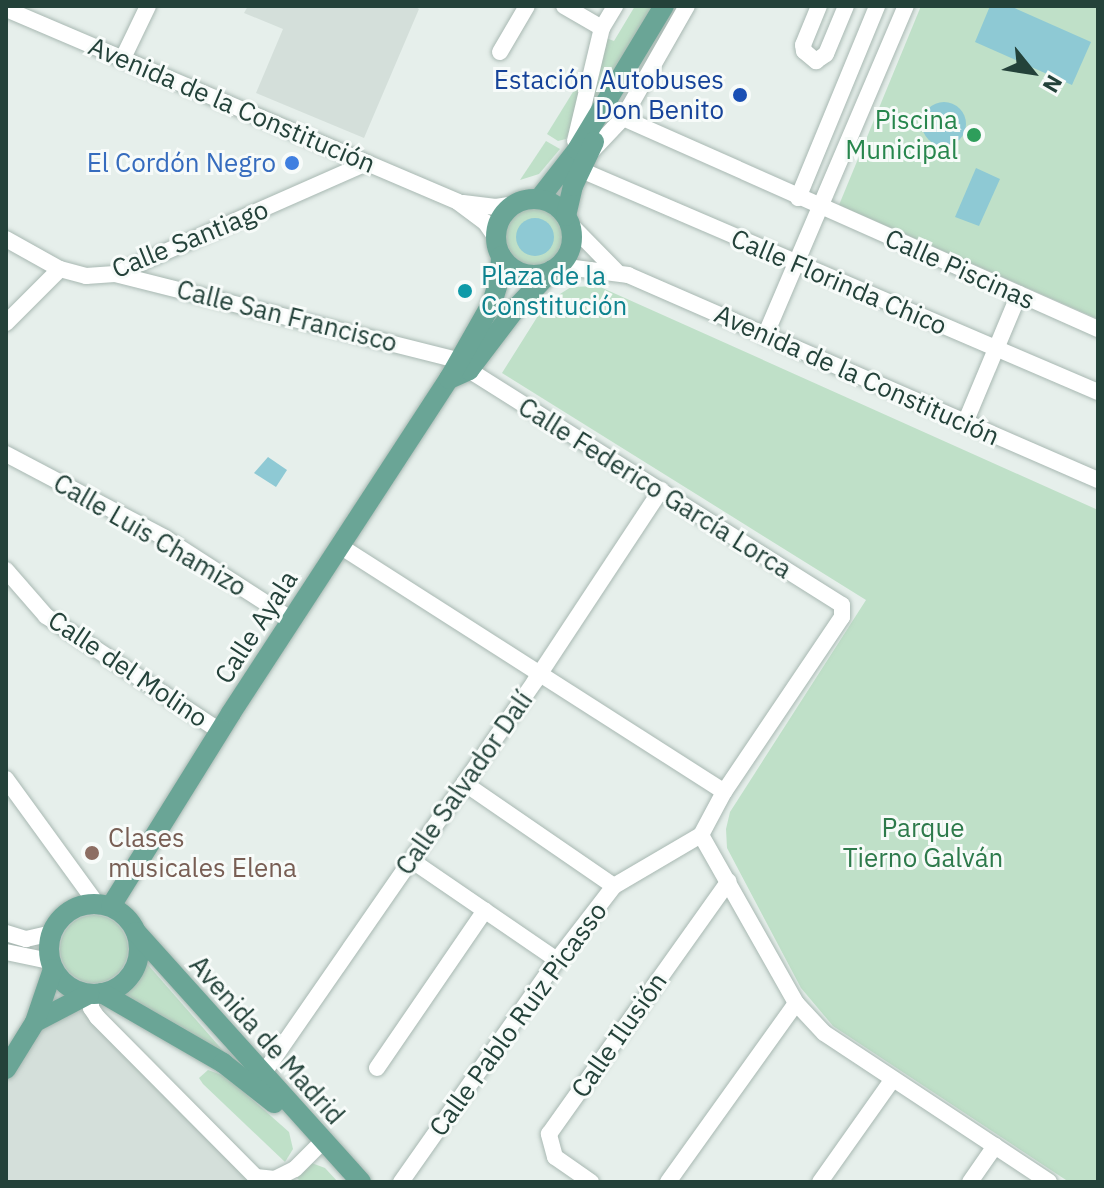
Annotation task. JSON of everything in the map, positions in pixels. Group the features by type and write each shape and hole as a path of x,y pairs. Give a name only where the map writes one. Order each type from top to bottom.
{"main road":[{"path":"582,159 544,194 514,204 498,225 499,247 508,265 529,275 555,268 571,246 568,220 582,159 664,6"},
{"path":"544,194 568,220"},
{"name":"Calle Ayala","path":"103,897 220,731 459,370 492,303 500,276 499,247"},
{"name":"Calle Ayala","path":"459,370 555,268"},
{"path":"6,1069 35,1022 52,965 52,933 67,913 103,897 125,916 136,932 139,945 134,971 126,981 59,1006 35,1022"},
{"name":"Avenida de Madrid","path":"136,932 263,1074 348,1182"},
{"path":"52,965 69,986 94,994"},
{"name":"Avenida de Madrid","path":"94,994 247,1078 361,1182"}],"street":[{"path":"123,58 148,6"},
{"path":"500,52 527,6"},
{"path":"564,6 602,28"},
{"path":"544,194 577,138 602,28 615,6"},
{"path":"582,159 623,118 687,6"},
{"path":"819,6 803,45 804,51 816,61 826,54 846,6"},
{"path":"798,198 877,6"},
{"path":"765,336 906,6"},
{"name":"Avenida de la Constitución","path":"6,9 458,202 485,222 499,247"},
{"name":"Calle Piscinas","path":"623,118 1098,329"},
{"path":"333,149 342,175"},
{"name":"Calle Florinda Chico","path":"582,159 796,265 1098,392"},
{"name":"Calle Santiago","path":"60,269 86,276 115,274 367,163"},
{"name":"Avenida de la Constitución","path":"458,202 496,207 514,204"},
{"path":"568,220 616,271"},
{"path":"6,239 60,269 6,323"},
{"path":"555,268 616,271"},
{"name":"Avenida de la Constitución","path":"616,271 1098,480"},
{"name":"Calle San Francisco","path":"115,274 459,370"},
{"path":"965,423 1019,294"},
{"name":"Calle Federico García Lorca","path":"459,370 661,490 842,605 842,617 724,792"},
{"name":"Calle Luis Chamizo","path":"6,454 165,538 292,620"},
{"name":"Calle Salvador Dalí","path":"263,1074 541,673 661,490"},
{"path":"340,546 724,792 701,835 796,1003 824,1033 1049,1182"},
{"name":"Calle del Molino","path":"6,570 46,616 220,731"},
{"path":"6,779 103,897"},
{"path":"464,783 614,886"},
{"name":"Calle Pablo Ruiz Picasso","path":"401,1182 557,960 614,886 701,835"},
{"path":"411,860 557,960"},
{"name":"Calle Ilusión","path":"591,1182 555,1157 549,1134 729,881"},
{"path":"377,1068 485,910"},
{"path":"6,933 26,939 52,933"},
{"path":"6,952 52,965"},
{"path":"23,957 37,969 46,989"},
{"path":"94,994 91,1008 97,1017 258,1180 293,1176 320,1144"},
{"path":"668,1182 796,1003"},
{"path":"59,1006 97,1017"},
{"path":"820,1182 893,1079"},
{"path":"970,1182 995,1146"}],"shaded area":[{"path":"248,6 414,6 419,9 364,138 256,93 283,29 244,13"},
{"path":"75,1009 86,1012 261,1182 6,1182 6,1069 35,1022"}],"green space":[{"path":"635,6 664,6 590,116 606,38 614,41"},
{"name":"Piscina Municipal","path":"921,6 1098,6 1098,319 839,205"},
{"path":"581,79 575,118 566,139 558,141 547,134"},
{"path":"546,141 560,149 539,174 520,180"},
{"path":"530,206 542,206 558,215 565,225 565,249 558,259 542,268 530,268 510,254 505,243 505,231 519,211"},
{"name":"Parque Tierno Galván","path":"598,286 1098,510 1098,1182 1069,1182 833,1026 801,988 727,848 726,829 730,812 866,600 502,373 546,303 571,287"},
{"path":"94,915 118,925 128,949 118,973 94,983 70,973 60,949 70,925"},
{"path":"143,959 225,1053 113,994 133,982"},
{"path":"208,1070 227,1077 289,1132 293,1149 285,1162 203,1084 199,1078"},
{"path":"309,1162 325,1168 338,1182 301,1182 297,1178"}],"water":[{"path":"990,6 1010,6 1091,42 1072,85 975,42"},
{"path":"944,102 960,108 966,124 960,140 944,146 928,140 922,124 928,108"},
{"path":"976,168 1000,179 979,226 955,217"},
{"path":"535,218 548,224 554,237 548,250 535,256 522,250 516,237 522,224"},
{"path":"268,457 287,470 276,487 254,473"}],"place":[{"name":"Estación Autobuses Don Benito","path":"740,95"},
{"name":"Piscina Municipal","path":"974,135"},
{"name":"El Cordón Negro","path":"292,163"},
{"name":"Plaza de la Constitución","path":"465,291"},
{"name":"Clases musicales Elena","path":"92,853"}]}
